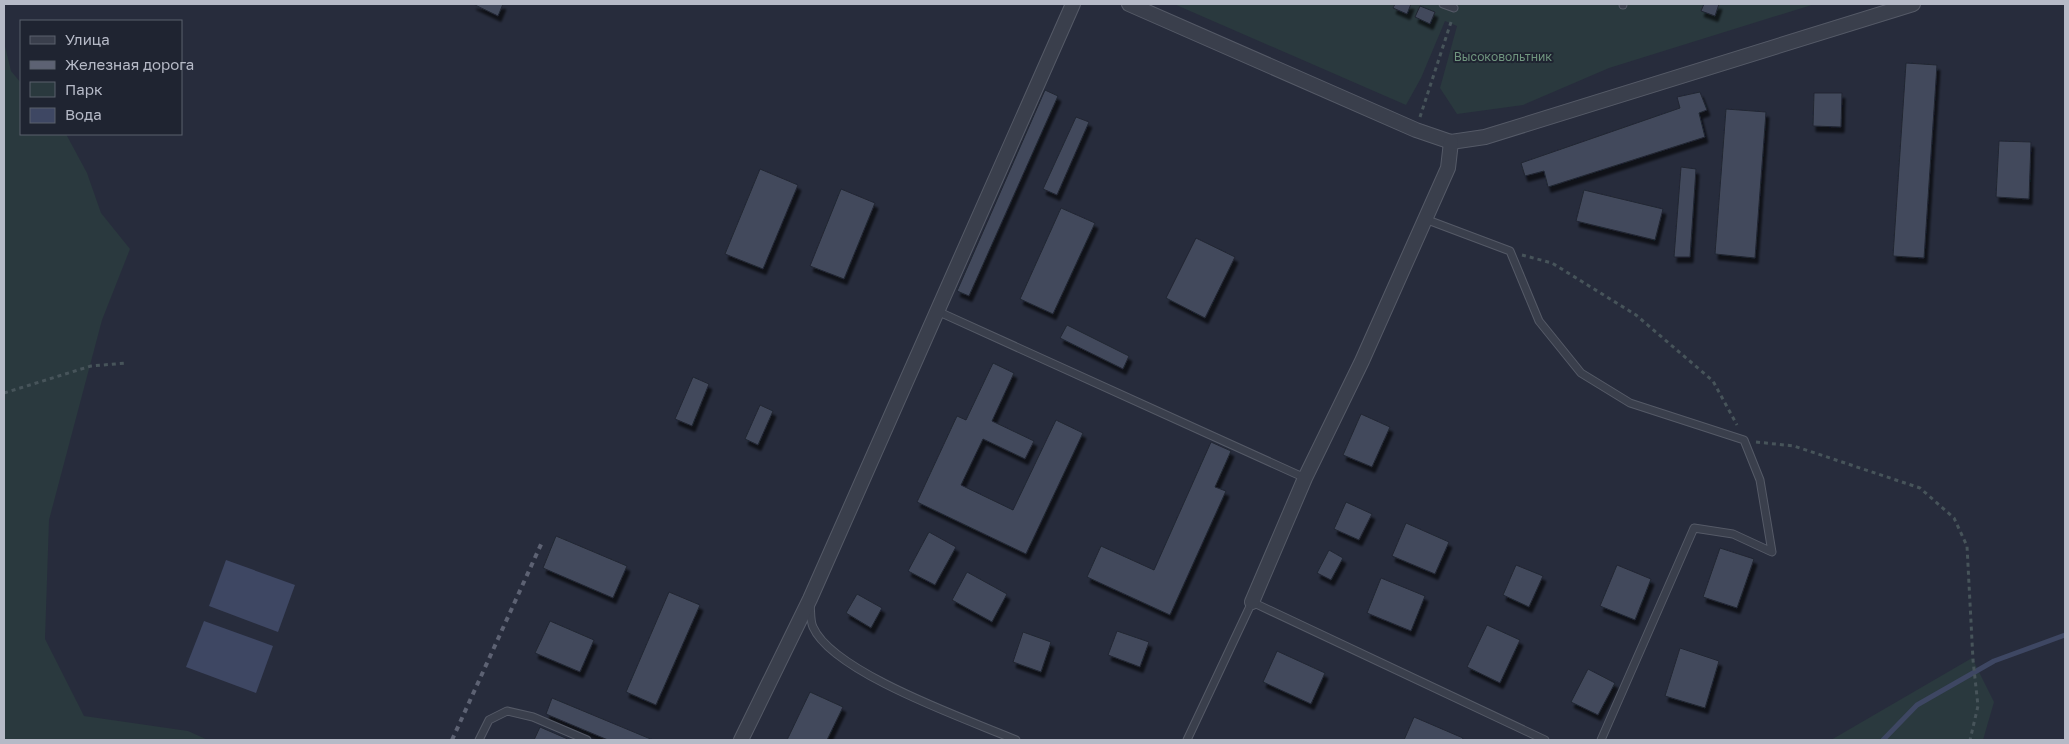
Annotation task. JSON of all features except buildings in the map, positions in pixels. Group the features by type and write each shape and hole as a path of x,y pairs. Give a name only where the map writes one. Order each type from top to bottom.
{"street":[{"path":"741,740 810,599 1073,4"},
{"path":"1130,4 1416,130 1451,142 1485,137 1913,4"},
{"path":"1252,602 1305,478 1362,361 1448,168 1451,142"}],"lane":[{"path":"1443,4 1454,8"},
{"path":"1425,219 1510,251 1539,321 1581,373 1630,403 1744,440 1760,480 1772,552 1733,534 1694,528 1601,740"},
{"path":"937,311 1305,478"},
{"path":"810,599 812,626 828,648 883,685 1016,740"},
{"path":"1187,740 1252,602 1545,740"},
{"path":"479,740 489,720 507,711 533,717 587,740"}],"path":[{"path":"1416,130 1454,8"},
{"path":"1510,251 1552,263 1636,315 1712,381 1744,440 1794,446 1920,488 1954,518 1968,546 1973,660 1978,706 1970,740"},
{"path":"4,393 91,366 127,362"}],"green space":[{"name":"Высоковольтник","path":"1174,4 1815,4 1609,68 1523,105 1457,114 1440,88 1457,26 1445,21 1421,78 1406,105"},
{"path":"4,42 11,71 20,82 20,135 67,135 87,173 101,213 130,249 102,320 49,520 45,639 84,716 188,731 208,740 4,740"},
{"path":"1972,658 1994,702 1983,740 1831,740"}],"water":[{"path":"226,560 295,585 278,632 209,606"},
{"path":"204,621 273,646 256,693 186,667"}],"waterway":[{"path":"1883,740 1917,705 1994,661 2065,635"}],"railway":[{"path":"452,740 543,540"}]}
